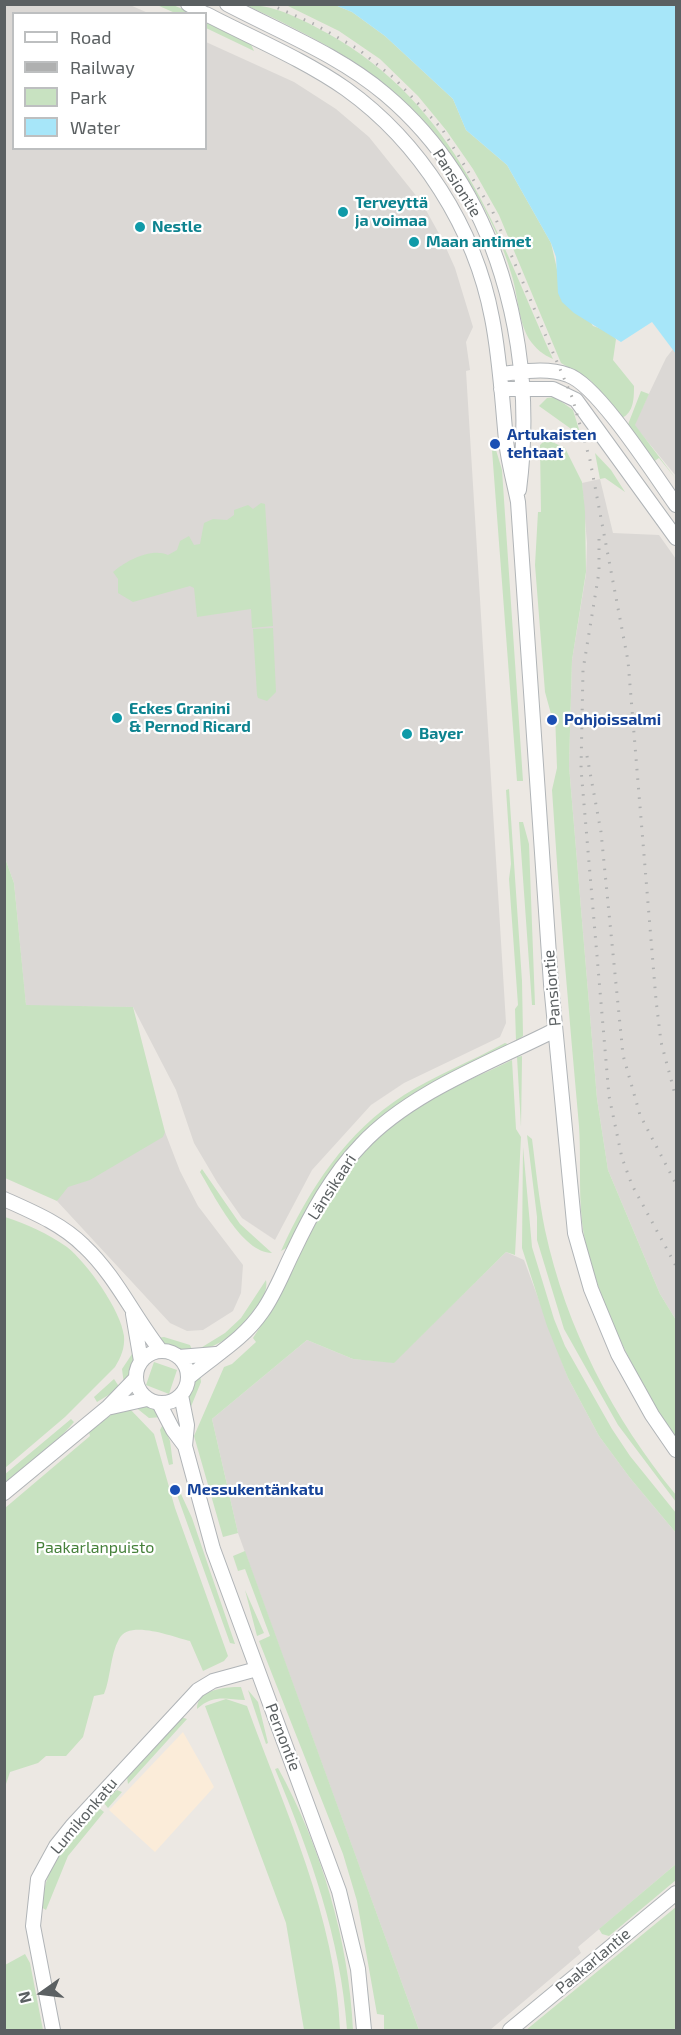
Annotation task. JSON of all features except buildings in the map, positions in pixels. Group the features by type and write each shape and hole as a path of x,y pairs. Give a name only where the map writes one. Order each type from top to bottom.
{"street":[{"name":"Pansiontie","path":"188,4 202,12"},
{"name":"Pansiontie","path":"227,4 306,44 361,76 404,111 434,145 463,186 492,244 511,306 523,388 525,443 518,502"},
{"name":"Pansiontie","path":"207,15 344,88 381,118 414,153 453,213 479,272 492,316 506,442 518,502 555,1030 571,1211 581,1261 618,1354 652,1415 676,1450"},
{"path":"500,374 563,373 582,382 676,505"},
{"path":"501,390 553,389 576,400 676,538"},
{"name":"Länsikaari","path":"188,1378 208,1364 216,1354 238,1340 263,1311 325,1192 342,1167 367,1138 417,1100 555,1030"},
{"path":"4,1199 49,1219 83,1244 109,1275 133,1314 161,1351"},
{"path":"4,1493 107,1408 136,1378 141,1361 133,1314"},
{"path":"141,1361 150,1354 161,1351 179,1357 216,1354"},
{"path":"107,1408 153,1401 171,1401 181,1395 188,1378 185,1364 179,1357"},
{"path":"136,1378 140,1391 153,1401"},
{"name":"Pernontie","path":"181,1395 187,1425 185,1446 213,1549 339,1891 358,1969 364,2031"},
{"name":"Pernontie","path":"153,1401 185,1446"},
{"name":"Lumikonkatu","path":"53,2031 33,1926 35,1893 46,1863 72,1826 198,1690 213,1681 257,1669"},
{"name":"Paakarlantie","path":"510,2031 676,1893"}],"shaded area":[{"path":"5,5 130,5 146,12 12,12 12,150 207,150 207,42 294,82 336,109 369,137 422,203 455,268 473,327 466,342 470,370 466,371 506,1023 500,1037 404,1083 371,1105 312,1170 275,1240 242,1218 217,1182 194,1143 176,1090 133,1007 26,1006 14,883 5,858"},
{"path":"673,349 676,354 676,476 634,425 666,358"},
{"path":"600,479 613,533 659,535 676,559 676,1320 660,1294 608,1170 597,1099 569,766 572,660 586,574 587,543 582,483"},
{"path":"165,1132 180,1171 198,1206 243,1265 241,1293 233,1311 203,1330 187,1331 170,1323 57,1201 78,1158 106,1137"},
{"path":"506,1252 524,1260 568,1378 599,1436 630,1478 676,1533 676,1864 578,1947 581,1953 490,2030 419,2030 238,1533 212,1419 307,1340 353,1359 394,1362"},
{"path":"183,1732 214,1787 155,1852 109,1810"}],"green space":[{"path":"157,5 173,5 190,12 173,12"},
{"path":"246,5 278,10 327,33 372,63 410,97 441,134 468,175 512,264 553,359 540,351 525,332 508,262 495,231 474,190 452,155 428,126 403,100 347,58"},
{"path":"286,5 335,5 352,12 385,36 453,99 466,130 507,165 551,243 557,269 593,326 608,331 616,339 613,360 634,386 632,404 626,415 622,418 591,381 561,363 499,215 473,169 446,130 418,96 380,59 339,31"},
{"path":"207,20 250,42 254,51 207,28"},
{"path":"641,391 649,394 635,425 676,479 659,458 653,462 627,427"},
{"path":"555,397 573,410 581,436 539,406 547,398"},
{"path":"546,439 565,448 582,482 585,511 586,572 572,660 569,766 597,1099 608,1170 660,1294 676,1320 676,1440 637,1374 615,1328 596,1281 582,1224 579,1126 552,790 557,768 555,714 551,714 545,692 535,565 538,512 541,512 540,445"},
{"path":"492,450 496,450 502,470 523,781 517,781"},
{"path":"595,453 611,470 625,492 605,478 600,479"},
{"path":"261,503 265,504 273,626 252,628 251,609 197,617 194,588 190,586 133,602 118,593 118,579 113,572 124,564 147,554 168,555 177,550 180,541 189,536 194,545 200,544 204,523 213,519 227,520 234,515 234,510 248,505 253,509"},
{"path":"273,628 276,692 267,701 258,698 257,695 253,629"},
{"path":"509,789 522,981 523,1036 516,1041 515,1009 518,1005 509,879 511,864 506,790"},
{"path":"519,822 523,822 529,844 535,1005 532,1005"},
{"path":"5,858 14,883 26,1005 133,1007 165,1132 163,1137 90,1180 68,1187 57,1201 5,1178"},
{"path":"505,1043 510,1045 418,1093 376,1122 332,1169 288,1247 281,1251 317,1184 347,1144 364,1126 404,1095"},
{"path":"522,1056 522,1060 521,1127 517,1057"},
{"path":"512,1060 516,1129 521,1137 515,1255 506,1252 394,1363 353,1359 307,1340 212,1419 238,1533 223,1537 194,1436 224,1367 232,1364 256,1342 253,1338 270,1312 325,1206 338,1184 369,1145 402,1117 417,1108 448,1090"},
{"path":"527,1135 532,1139 543,1219 554,1266 579,1337 612,1403 653,1466 676,1495 676,1502 618,1425 564,1329 537,1240 537,1217"},
{"path":"523,1147 532,1247 554,1319 565,1346 612,1429 630,1456 676,1513 676,1533 630,1478 599,1436 568,1378 547,1326 522,1248"},
{"path":"202,1169 240,1224 272,1253 250,1244 230,1221 200,1172"},
{"path":"5,1217 44,1233 75,1254 93,1275 117,1313 122,1325 124,1340 122,1352 115,1367 65,1417 5,1468"},
{"path":"266,1280 266,1290 261,1301 244,1324 221,1342 199,1349 225,1333 241,1318"},
{"path":"164,1337 190,1345 193,1352 170,1348 157,1338"},
{"path":"136,1348 130,1376 124,1384 122,1369"},
{"path":"154,1362 177,1370 169,1394 146,1385"},
{"path":"200,1375 201,1382 190,1409 190,1391"},
{"path":"114,1379 120,1388 97,1402 94,1397"},
{"path":"142,1405 157,1410 162,1417 149,1418 134,1406"},
{"name":"Paakarlanpuisto","path":"128,1407 154,1434 175,1508 228,1656 224,1661 203,1671 190,1641 152,1631 132,1630 124,1633 116,1645 104,1694 94,1696 83,1737 66,1756 46,1756 38,1763 10,1772 5,1787 5,1508 90,1436 89,1432 111,1415"},
{"path":"71,1419 74,1422 51,1448 5,1485 4,1475"},
{"path":"163,1424 170,1441 173,1464 169,1465 160,1430"},
{"path":"181,1494 192,1518 235,1644 230,1643 177,1495"},
{"path":"245,1551 419,2030 384,2030 384,2015 377,2014 357,1901 343,1854 259,1641 270,1636 245,1569 238,1571 233,1556"},
{"path":"245,1590 264,1633 257,1636"},
{"path":"241,1687 245,1700 214,1699 197,1709 198,1703 205,1694"},
{"path":"248,1690 258,1702 268,1743 266,1744"},
{"path":"226,1699 247,1706 306,1865 329,1946 340,2030 304,2030 286,1923 205,1706"},
{"path":"181,1717 187,1719 128,1784 127,1777"},
{"path":"278,1768 307,1829 330,1895 346,1962 353,2030 347,2030 338,1963 322,1897 275,1769"},
{"path":"117,1790 122,1792 108,1808 103,1802"},
{"path":"99,1808 104,1812 68,1856 46,1910 41,1907 48,1876 54,1864 69,1841"},
{"path":"676,1864 676,1880 609,1936 602,1934 599,1929"},
{"path":"676,1907 676,2030 526,2030"},
{"path":"25,1954 30,1963 43,2030 5,2030 5,1965"}],"water":[{"path":"335,5 676,5 676,354 652,322 621,342 574,313 562,302 558,293 556,257 551,243 507,165 466,130 453,99 385,36 352,12"}],"railway":[{"path":"269,4 314,24 358,49 394,78 442,129 492,210 572,397 590,460 628,661 656,1000 661,1042 676,1098"},
{"path":"599,539 599,572 583,670 581,769 609,1096 622,1158 632,1185 676,1266"},
{"path":"587,756 601,832 623,1055 640,1115 676,1184"}],"place":[{"name":"Terveyttä ja voimaa","path":"343,212"},
{"name":"Nestle","path":"140,227"},
{"name":"Maan antimet","path":"414,242"},
{"name":"Artukaisten tehtaat","path":"495,444"},
{"name":"Eckes Granini & Pernod Ricard","path":"117,718"},
{"name":"Pohjoissalmi","path":"552,720"},
{"name":"Bayer","path":"407,734"},
{"name":"Messukentänkatu","path":"175,1490"}]}
